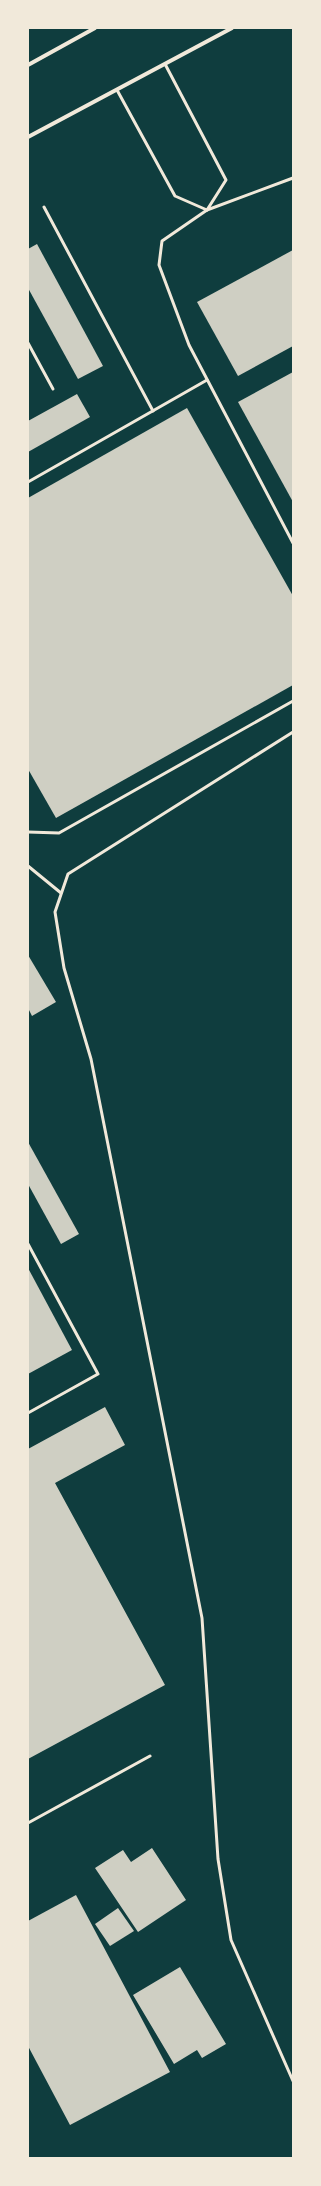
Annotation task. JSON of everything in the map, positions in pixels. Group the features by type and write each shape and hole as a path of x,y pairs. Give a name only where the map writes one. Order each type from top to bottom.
{"street":[{"path":"28,65 95,28"},
{"path":"28,138 232,28"}],"lane":[{"path":"165,64 226,180 206,210"},
{"path":"117,90 175,196 206,210"},
{"path":"293,178 206,210 162,240 159,265 189,345 293,543"},
{"path":"44,207 153,411"},
{"path":"28,343 54,389"},
{"path":"28,482 207,380"},
{"path":"28,832 59,833 293,702"},
{"path":"293,732 68,874 55,912 64,968 91,1059 202,1618 218,1859 231,1940 293,2081"},
{"path":"28,866 61,893"},
{"path":"28,1244 98,1374 28,1413"},
{"path":"28,1823 150,1756"}],"building":[{"path":"37,244 103,366 78,379 28,288 28,249"},
{"path":"293,250 293,346 238,376 197,302"},
{"path":"293,372 293,502 238,402"},
{"path":"77,394 90,417 28,452 28,421"},
{"path":"187,408 293,596 293,685 56,818 28,769 28,498"},
{"path":"28,955 56,1002 32,1016 28,1008"},
{"path":"28,1142 79,1234 61,1244 28,1184"},
{"path":"28,1268 72,1350 28,1374"},
{"path":"105,1407 125,1445 55,1483 165,1685 28,1759 28,1449"},
{"path":"152,1848 186,1900 138,1932 95,1868 123,1850 131,1862"},
{"path":"76,1895 170,2072 70,2125 28,2046 28,1921"},
{"path":"118,1908 134,1931 110,1946 95,1924"},
{"path":"180,1967 226,2044 202,2058 197,2050 174,2064 133,1995"}]}
